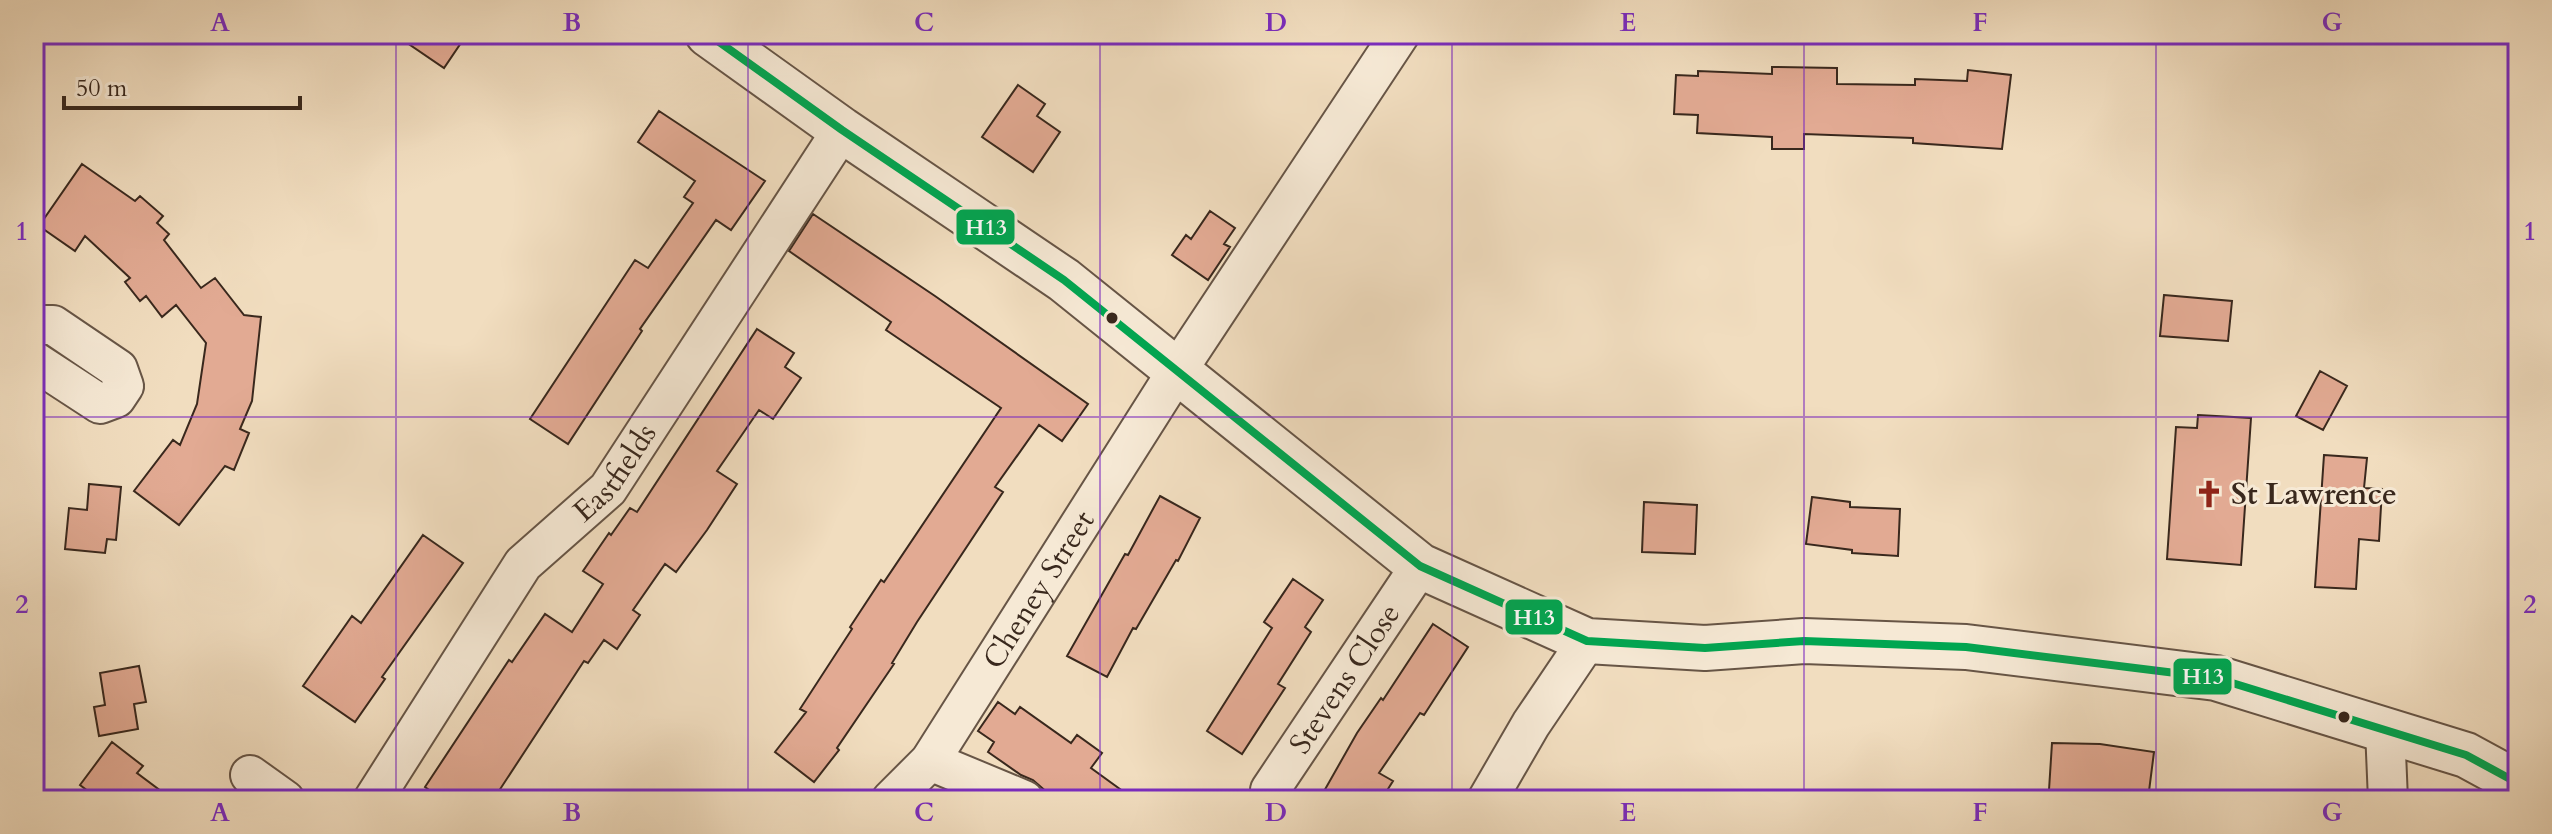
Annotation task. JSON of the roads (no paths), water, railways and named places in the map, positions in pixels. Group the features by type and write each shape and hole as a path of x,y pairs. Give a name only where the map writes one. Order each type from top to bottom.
{"street":[{"path":"708,34 842,130 1064,280 1420,566 1587,641 1705,648 1804,641 1981,649 2216,678 2466,755 2516,781"},
{"name":"Cheney Street","path":"891,800 930,761 1177,371 1400,34"},
{"name":"Eastfields","path":"373,800 523,564 608,489 842,130"},
{"path":"34,325 53,325 118,369 124,386 116,398 100,404 34,361"},
{"name":"Stevens Close","path":"1270,790 1420,566"},
{"path":"1487,800 1531,724 1587,641"},
{"path":"2385,729 2388,800"},
{"path":"930,761 1024,800"},
{"path":"250,775 285,800"}],"place":[{"name":"St Lawrence","path":"2209,494"}]}
